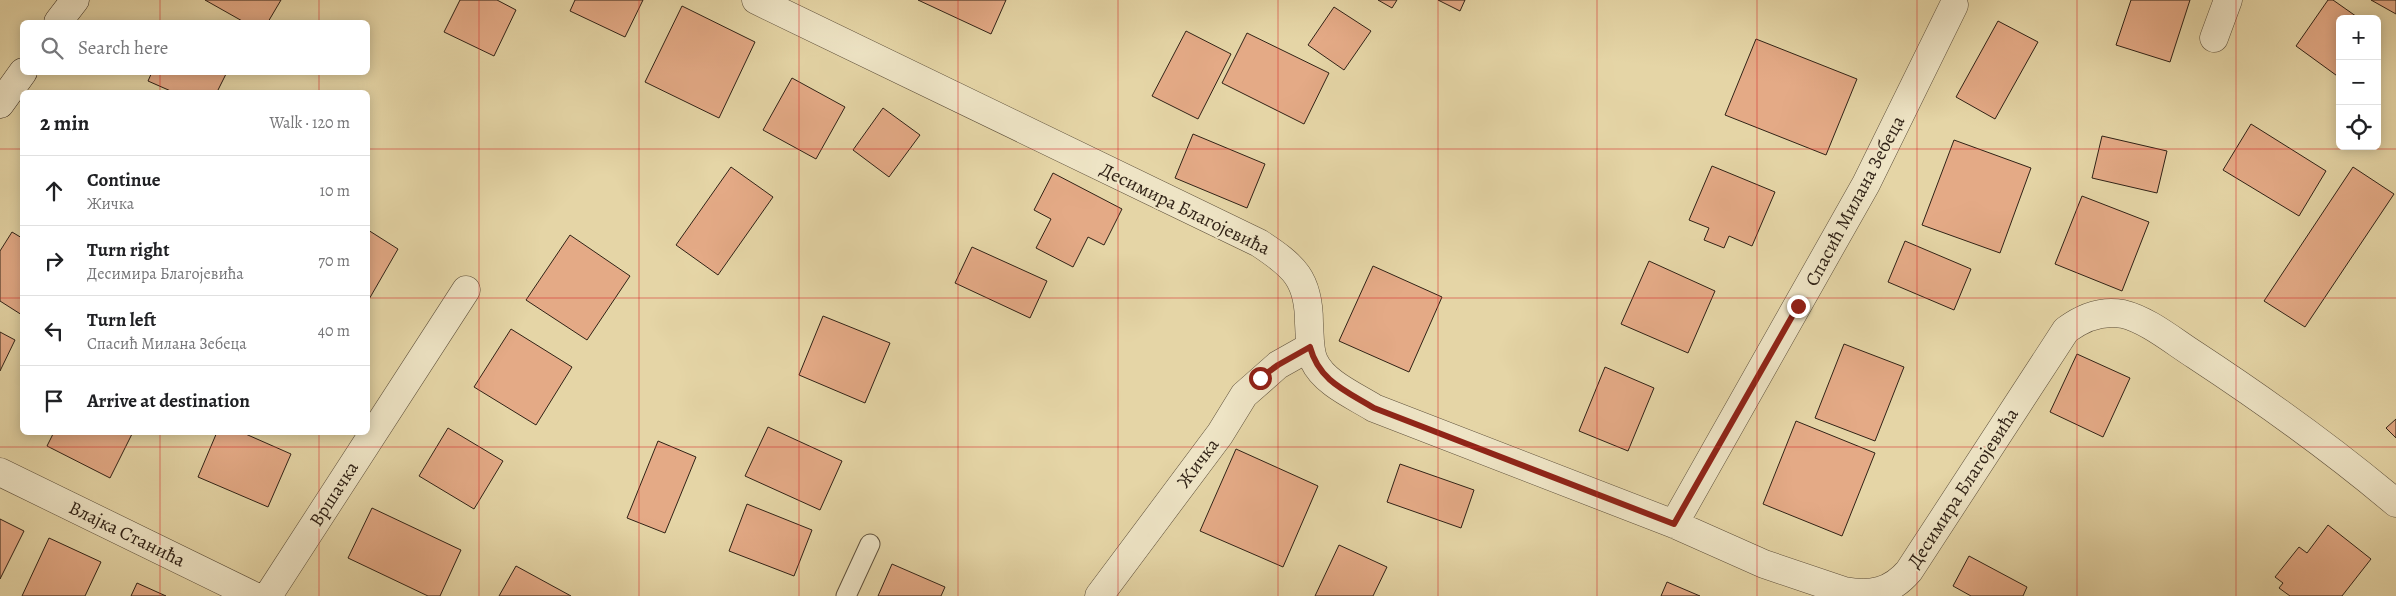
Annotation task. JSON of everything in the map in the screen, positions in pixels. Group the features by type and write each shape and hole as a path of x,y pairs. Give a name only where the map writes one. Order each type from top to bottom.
{"street":[{"path":"60,20 75,0"},
{"name":"Десимира Благојевића","path":"756,0 1259,243 1284,259 1300,279 1309,301 1310,347 1314,362 1331,382 1374,408 1674,524 1764,564 1856,595 1881,592 1897,584 1909,571 2066,330 2078,321 2107,313 2122,314 2136,319 2260,398 2341,457 2396,503"},
{"path":"2214,38 2228,0"},
{"name":"Спасић Милана Зебеца","path":"1674,524 1866,184 1954,5"},
{"path":"0,104 20,75"},
{"name":"Вршачка","path":"268,596 466,290"},
{"name":"Жичка","path":"1099,596 1220,434 1244,395 1278,365 1310,347"},
{"name":"Влајка Станића","path":"0,472 254,596"}],"lane":[{"path":"846,596 870,544"}],"building":[{"path":"205,0 281,0 269,20 240,20"},
{"path":"460,0 497,0 516,10 494,56 444,32"},
{"path":"575,0 643,0 625,37 570,11"},
{"path":"918,0 1006,0 991,34"},
{"path":"1378,0 1397,0 1392,8"},
{"path":"1438,0 1465,0 1460,11"},
{"path":"2131,0 2190,0 2170,62 2116,45"},
{"path":"2328,0 2333,0 2354,15 2336,15 2336,75 2296,46"},
{"path":"2371,0 2396,0 2396,14"},
{"path":"682,6 755,42 719,118 645,82"},
{"path":"1334,7 1371,31 1344,70 1308,45"},
{"path":"1998,21 2038,42 1995,119 1956,97"},
{"path":"1186,31 1231,54 1198,119 1152,96"},
{"path":"1247,33 1329,73 1304,124 1222,83"},
{"path":"1756,39 1857,79 1826,155 1725,115"},
{"path":"151,75 226,75 218,90 168,90 148,81"},
{"path":"792,78 845,107 816,159 763,130"},
{"path":"883,108 920,135 889,177 853,150"},
{"path":"2251,124 2326,171 2299,216 2223,170"},
{"path":"1193,134 1265,164 1247,208 1175,178"},
{"path":"2102,136 2167,151 2157,193 2092,178"},
{"path":"1954,140 2031,168 2000,253 1922,225"},
{"path":"1712,166 1775,192 1752,246 1729,236 1724,248 1704,240 1709,228 1689,220"},
{"path":"731,167 773,197 718,275 676,245"},
{"path":"2353,167 2394,194 2305,327 2264,301"},
{"path":"1053,173 1122,209 1104,245 1088,237 1073,267 1036,248 1051,219 1034,210"},
{"path":"2082,196 2149,222 2122,291 2055,264"},
{"path":"370,231 398,249 370,298"},
{"path":"12,232 20,237 20,314 0,301 0,251"},
{"path":"570,235 630,276 587,340 526,300"},
{"path":"1905,241 1971,269 1954,310 1888,282"},
{"path":"972,247 1047,281 1030,318 955,283"},
{"path":"1649,261 1715,291 1688,353 1621,324"},
{"path":"1373,266 1442,297 1409,372 1339,341"},
{"path":"823,316 890,343 865,403 799,375"},
{"path":"511,329 572,367 536,425 474,387"},
{"path":"0,332 15,340 0,371"},
{"path":"1844,344 1904,367 1875,441 1815,418"},
{"path":"2077,354 2130,378 2103,437 2050,412"},
{"path":"1605,367 1654,388 1628,451 1579,431"},
{"path":"2396,419 2396,438 2386,428"},
{"path":"1796,421 1875,453 1842,536 1763,504"},
{"path":"768,427 842,461 820,510 745,476"},
{"path":"448,428 503,461 474,509 419,476"},
{"path":"52,435 132,435 110,478 47,446"},
{"path":"216,435 248,435 291,454 268,507 198,477"},
{"path":"658,441 696,457 665,533 627,518"},
{"path":"1236,449 1318,486 1283,567 1200,531"},
{"path":"1400,464 1474,490 1461,528 1387,502"},
{"path":"747,504 812,530 794,576 729,551"},
{"path":"372,508 461,550 440,596 428,596 348,558"},
{"path":"0,519 24,531 0,579"},
{"path":"2328,525 2371,559 2342,596 2290,596 2279,588 2283,583 2275,577 2299,547 2307,553"},
{"path":"49,538 101,562 85,596 22,596"},
{"path":"1339,545 1387,567 1373,596 1315,596"},
{"path":"1969,556 2027,587 2023,596 1971,596 1953,586"},
{"path":"892,564 945,587 941,596 878,596"},
{"path":"516,566 571,596 499,596"},
{"path":"1667,582 1700,596 1661,596"},
{"path":"137,583 166,596 131,596"}],"route":[{"path":"1260,378 1278,365 1310,347 1314,362 1331,382 1374,408 1674,524 1798,306"}]}
